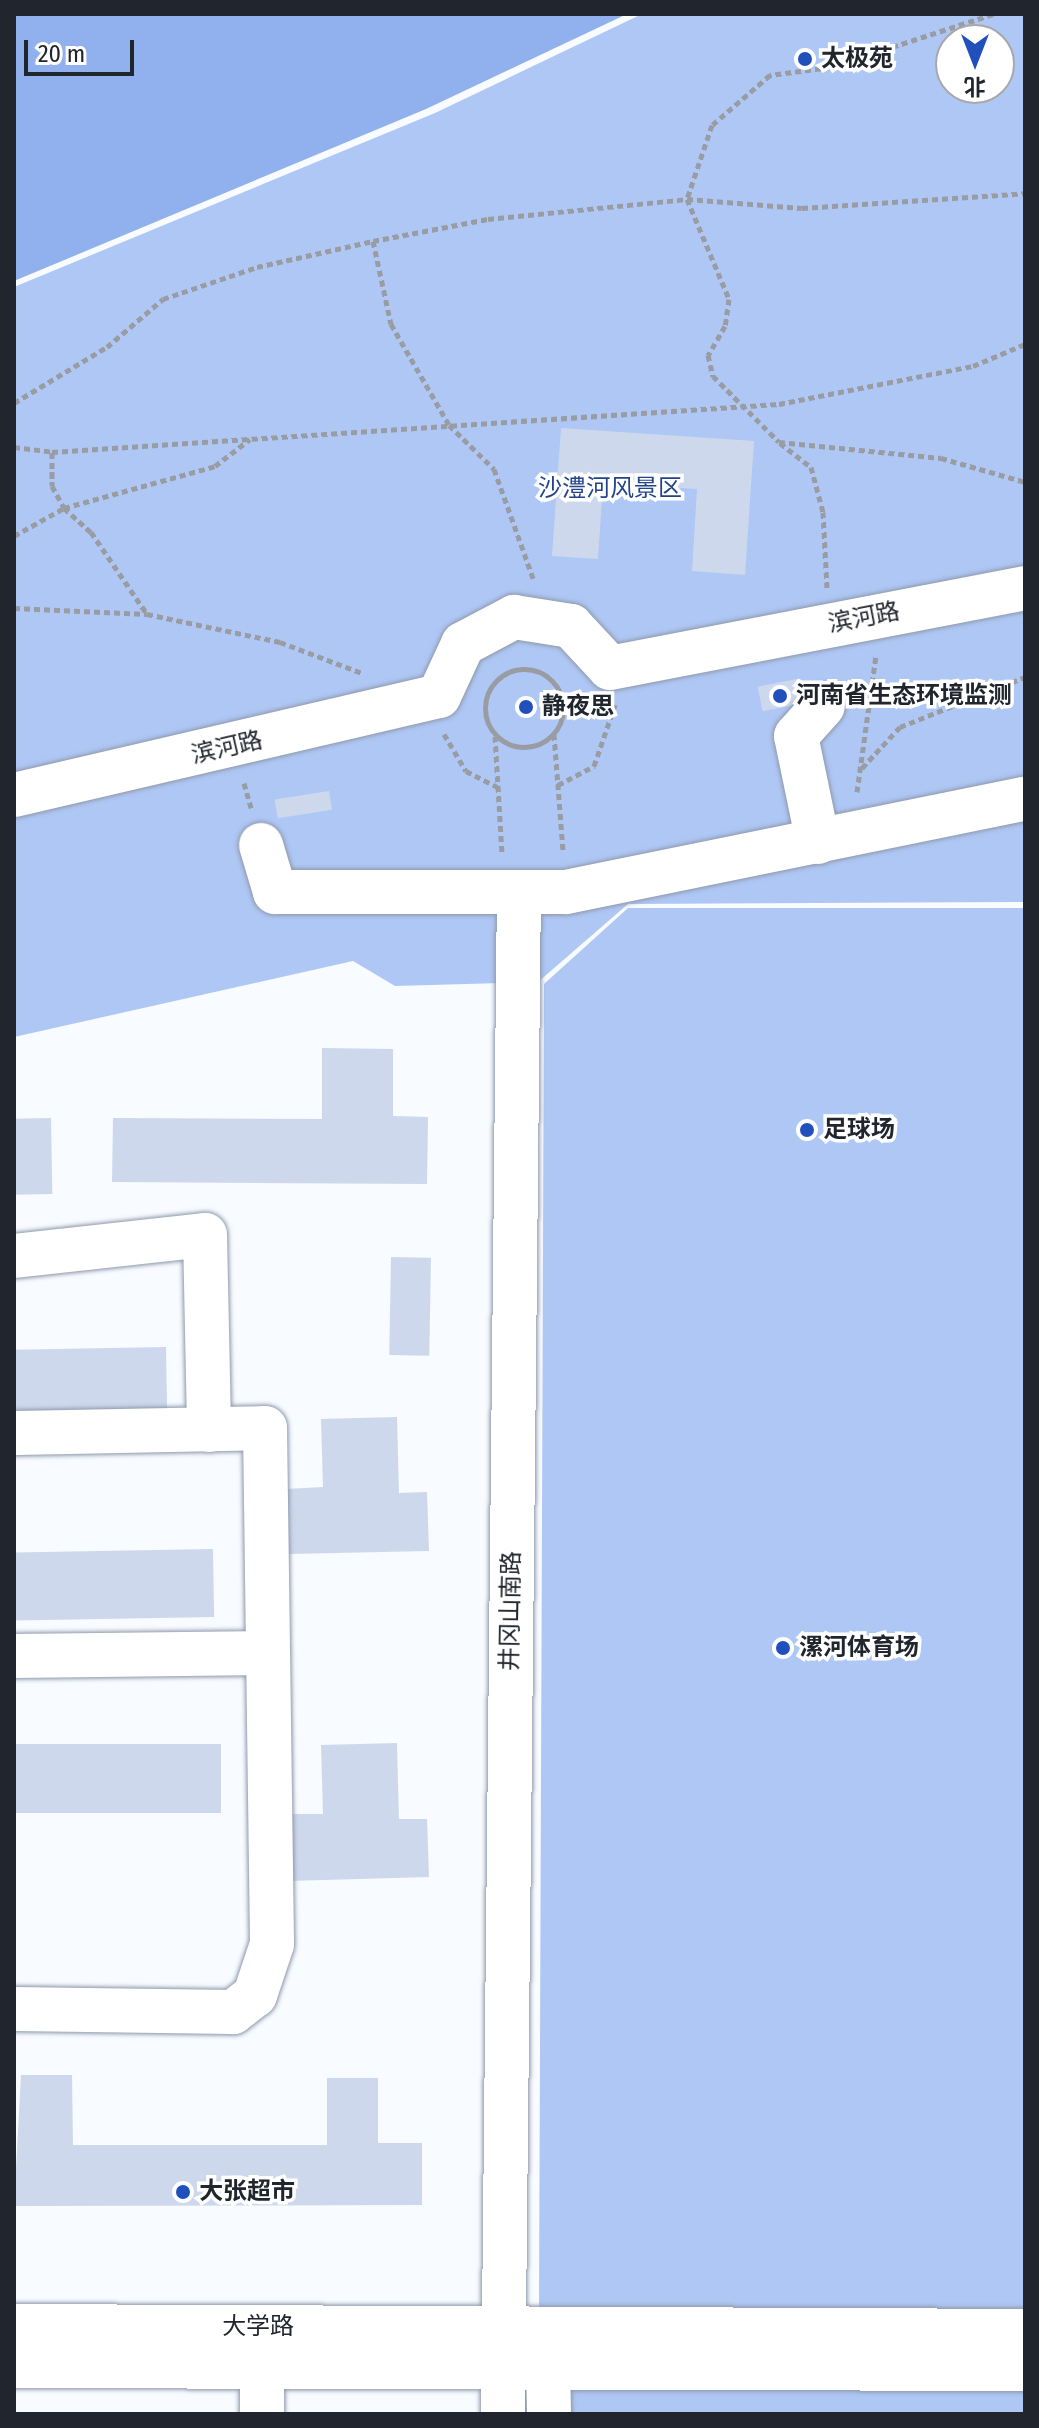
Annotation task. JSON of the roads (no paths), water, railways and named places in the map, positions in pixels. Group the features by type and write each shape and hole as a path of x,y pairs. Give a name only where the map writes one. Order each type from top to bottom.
{"street":[{"name":"滨河路","path":"14,795 234,747 425,700 452,660 486,626 543,617 571,626 610,668 1025,588"},
{"path":"823,706 796,736 834,839"},
{"path":"261,845 275,892 566,892 1025,799"},
{"name":"井冈山南路","path":"503,2414 512,894"},
{"path":"14,1256 205,1235 209,1430"},
{"path":"14,1433 265,1428 272,1944 255,1995 233,2012 14,2009"},
{"path":"14,1656 268,1653"},
{"name":"大学路","path":"14,2326 503,2347"},
{"path":"503,2347 1025,2331"},
{"path":"503,2347 548,2366 1025,2369"},
{"name":"大学路","path":"14,2366 262,2366 503,2347"},
{"path":"262,2366 262,2414"},
{"path":"548,2366 549,2414"}],"place":[{"name":"太极苑","path":"805,59"},
{"name":"河南省生态环境监测","path":"780,696"},
{"name":"静夜思","path":"526,707"},
{"name":"足球场","path":"807,1130"},
{"name":"漯河体育场","path":"783,1648"},
{"name":"大张超市","path":"183,2192"}],"park label":[{"name":"沙澧河风景区","path":"610,489"}]}
